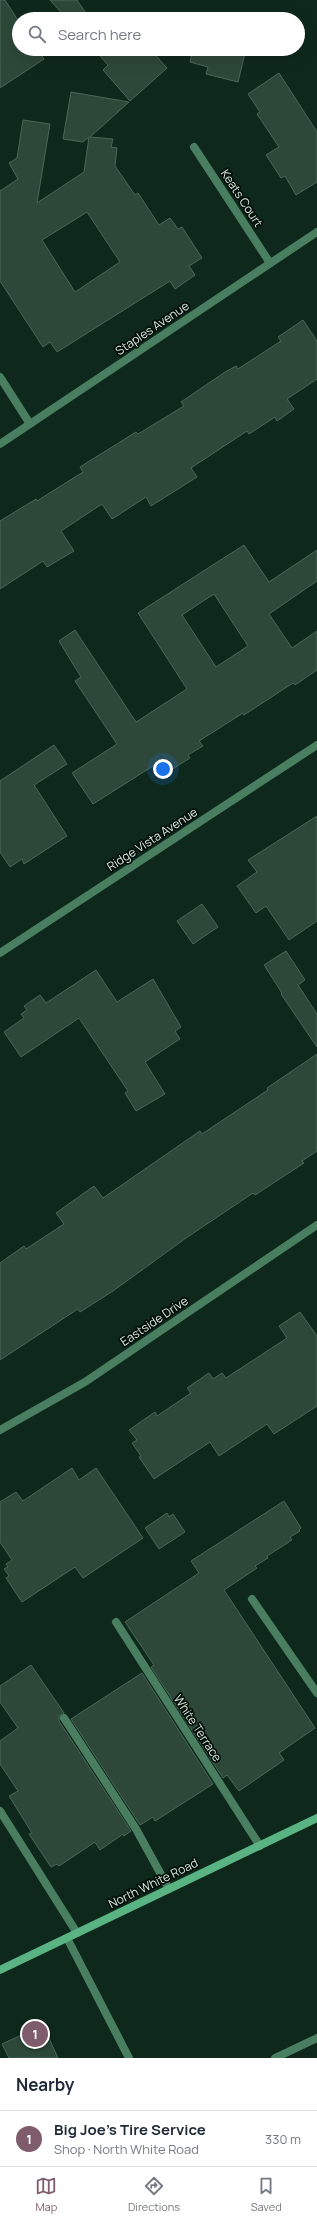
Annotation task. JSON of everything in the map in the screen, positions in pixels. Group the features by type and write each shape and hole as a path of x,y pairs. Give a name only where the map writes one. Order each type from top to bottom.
{"main road":[{"name":"North White Road","path":"0,1970 317,1818"}],"street":[{"name":"Keats Court","path":"194,147 270,263"},
{"name":"Staples Avenue","path":"0,444 317,232"},
{"path":"0,377 30,424"},
{"name":"Ridge Vista Avenue","path":"0,953 317,745"},
{"name":"Eastside Drive","path":"0,1430 85,1382 317,1225"},
{"path":"252,1599 317,1693"},
{"name":"White Terrace","path":"116,1622 260,1846"},
{"path":"64,1718 136,1829 170,1889"},
{"path":"0,1811 76,1933"},
{"path":"68,1938 129,2058"},
{"path":"275,2058 317,2038"}],"building":[{"path":"0,0 5,0 13,12 12,56 42,56 44,59 0,88"},
{"path":"50,0 77,0 85,12 61,12"},
{"path":"100,56 156,56 167,68 130,101 103,70 108,65"},
{"path":"191,56 244,56 238,82 206,74 208,67 190,62"},
{"path":"279,73 317,132 317,182 296,195 285,176 281,178 266,155 279,147 257,114 260,112 248,94"},
{"path":"71,92 129,102 90,137 113,139 111,147 117,148 115,166 135,195 138,193 159,225 170,218 178,229 182,227 202,258 189,266 195,275 175,289 170,281 57,352 50,342 43,347 0,281 0,191 18,179 9,163 17,158 23,120 50,124 37,203 84,172 89,137 83,142 63,139","holes":["87,212 120,262 75,292 42,240"]},
{"path":"303,320 317,341 317,379 287,399 294,409 277,421 275,417 249,434 247,431 191,468 197,477 151,506 146,497 112,519 102,504 61,531 74,551 47,567 43,561 0,589 0,521 36,499 37,501 83,472 80,467 136,432 138,434 184,406 181,402 225,372 236,366 238,369 281,341 278,337"},
{"path":"244,545 269,582 317,550 317,581 269,614 292,648 317,631 317,670 295,685 293,683 244,715 243,713 199,741 203,746 188,755 190,758 171,770 170,768 159,775 153,766 93,804 72,773 117,744 75,681 81,677 59,641 75,630 136,722 187,689 138,613","holes":["214,594 248,646 216,667 182,615"]},
{"path":"54,745 67,764 34,785 67,836 24,864 22,859 10,867 0,852 0,781"},
{"path":"317,816 317,921 289,940 266,906 256,913 237,886 257,872 248,860"},
{"path":"202,904 218,927 193,944 177,921"},
{"path":"286,951 305,980 298,985 317,1014 317,1047 281,994 282,993 264,965"},
{"path":"96,970 117,1002 153,979 181,1027 175,1031 180,1039 145,1062 165,1094 136,1111 125,1093 128,1091 79,1018 21,1057 4,1032 24,1018 21,1014 27,1010 24,1006 40,995 46,1003"},
{"path":"317,1054 317,1151 302,1161 304,1163 255,1195 253,1193 186,1238 113,1291 80,1312 78,1309 0,1360 0,1263 24,1246 26,1249 64,1224 56,1213 94,1186 103,1198 200,1131 202,1134 268,1090 267,1088"},
{"path":"300,1312 317,1336 317,1406 274,1434 267,1424 219,1456 210,1442 154,1479 139,1457 141,1456 132,1443 137,1440 129,1430 155,1412 157,1416 191,1393 187,1388 209,1373 213,1379 222,1373 226,1378 287,1338 279,1326"},
{"path":"72,1468 79,1480 96,1468 143,1538 83,1578 75,1567 22,1602 6,1578 9,1576 4,1569 8,1567 6,1564 12,1560 0,1542 0,1502 16,1492 23,1501"},
{"path":"284,1501 301,1528 299,1530 300,1531 290,1537 292,1540 267,1556 268,1558 255,1566 257,1568 224,1590 315,1728 279,1753 284,1760 239,1791 227,1775 223,1778 151,1667 154,1665 125,1622 199,1573 191,1561"},
{"path":"167,1513 169,1517 173,1514 185,1532 159,1549 145,1528"},
{"path":"31,1665 64,1713 59,1716 59,1721 131,1831 124,1836 123,1834 100,1850 95,1842 59,1866 57,1864 51,1867 29,1834 32,1833 9,1796 18,1791 0,1764 0,1741 18,1728 0,1702 0,1686"},
{"path":"142,1673 213,1784 155,1821 153,1817 140,1825 71,1719"},
{"path":"43,2025 58,2058 9,2058 2,2044"}],"place":[{"name":"Big Joe's Tire Service","path":"35,2034"}]}
